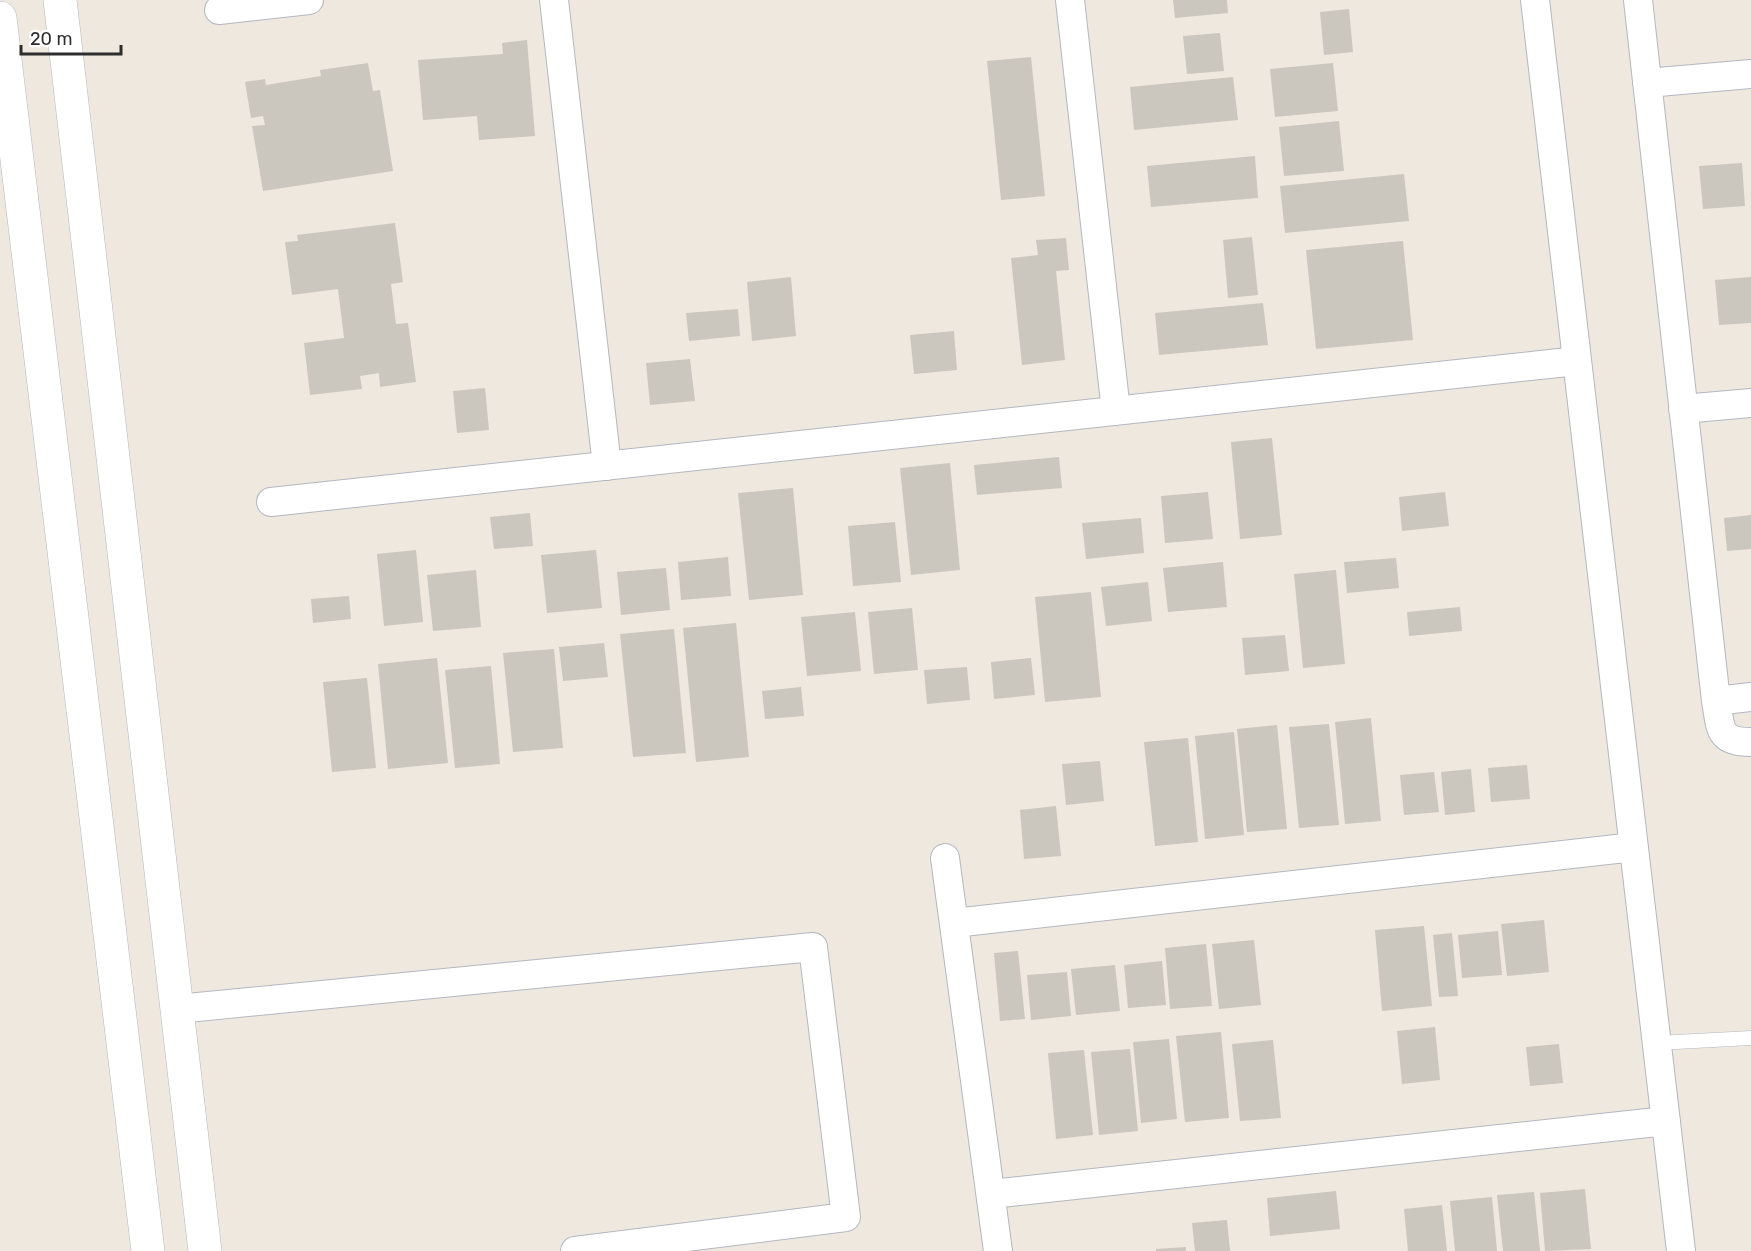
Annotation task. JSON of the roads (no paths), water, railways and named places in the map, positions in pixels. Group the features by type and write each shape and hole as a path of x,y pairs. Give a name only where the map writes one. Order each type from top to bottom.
{"street":[{"path":"60,0 205,1251"},
{"path":"219,10 309,0"},
{"path":"554,0 607,466"},
{"path":"1070,0 1116,411"},
{"path":"1535,0 1681,1251"},
{"path":"1638,0 1716,701 1722,732 1733,742 1751,742"},
{"path":"0,18 148,1251"},
{"path":"1647,83 1751,74"},
{"path":"271,502 1577,361"},
{"path":"1683,409 1751,402"},
{"path":"1716,701 1751,698"},
{"path":"954,923 1634,847"},
{"path":"945,858 998,1251"},
{"path":"177,1009 813,947 846,1217 575,1251"},
{"path":"991,1194 1666,1121"}],"lane":[{"path":"1657,1043 1751,1038"}]}
